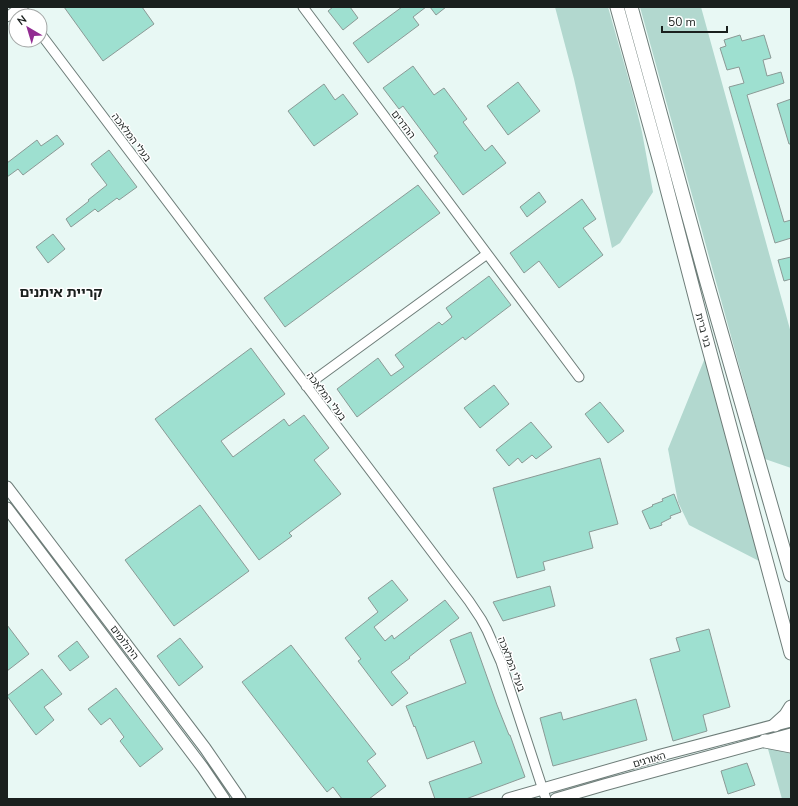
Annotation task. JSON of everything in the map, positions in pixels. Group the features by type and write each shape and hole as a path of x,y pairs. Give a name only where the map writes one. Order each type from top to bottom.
{"main road":[{"name":"בני ברית","path":"616,7 661,166 791,653"},
{"name":"בני ברית","path":"631,7 706,279 791,575"},
{"path":"775,725 786,715 791,707"},
{"path":"765,741 791,746"}],"street":[{"path":"7,17 20,7"},
{"name":"ההדרים","path":"303,7 579,377"},
{"name":"בעלי המלאכה","path":"48,44 469,601 481,619 501,662 545,794"},
{"path":"306,386 487,254"},
{"name":"היהלומים","path":"7,487 205,748 240,799"},
{"name":"היהלומים","path":"7,508 203,768 224,799"},
{"name":"האורגים","path":"508,799 545,794 661,755 791,721"},
{"name":"האורגים","path":"556,799 791,734"}],"green space":[{"path":"555,7 608,7 642,132 653,192 620,243 612,248 574,79"},
{"path":"640,7 701,7 791,333 791,468 765,459"},
{"path":"709,348 763,549 759,561 689,525 678,502 668,449"},
{"path":"773,748 791,751 791,799 782,799 768,749"}],"building":[{"path":"64,7 142,7 154,24 103,61"},
{"path":"333,7 350,7 358,18 343,30 328,11"},
{"path":"402,7 426,7 413,17 419,25 368,63 353,43"},
{"path":"430,7 446,7 436,15"},
{"path":"740,35 742,41 764,35 771,58 763,60 767,76 781,72 784,83 747,95 784,222 791,220 791,238 775,243 729,87 744,83 739,67 727,70 720,48 726,46 724,40"},
{"path":"413,66 434,95 444,88 467,119 463,122 485,151 492,145 506,163 463,195 434,156 438,153 403,106 399,109 383,88"},
{"path":"518,82 540,111 508,135 487,106"},
{"path":"324,84 335,100 343,94 358,114 314,146 288,111"},
{"path":"791,99 791,144 789,144 777,104"},
{"path":"57,135 64,144 23,175 18,169 7,177 7,163 37,140 41,146"},
{"path":"109,150 137,187 119,200 117,198 98,212 95,209 71,227 66,219 107,185 91,164"},
{"path":"418,185 440,213 285,327 264,298"},
{"path":"539,192 546,202 527,217 520,207"},
{"path":"582,199 596,219 583,228 603,255 559,288 539,261 524,273 510,253"},
{"path":"53,234 65,249 48,263 36,247"},
{"path":"791,257 791,279 784,281 778,260"},
{"path":"489,276 511,305 465,340 463,337 357,417 337,389 378,358 391,376 404,367 395,355 439,322 442,325 452,317 446,308"},
{"path":"251,348 285,394 221,441 233,457 284,419 289,426 304,415 329,448 314,460 341,494 289,533 292,536 259,560 155,419"},
{"path":"494,385 509,404 480,428 464,408"},
{"path":"600,402 624,431 608,443 585,414"},
{"path":"531,422 552,447 536,459 532,455 522,463 518,458 509,466 496,450"},
{"path":"600,458 618,524 589,532 593,548 543,562 545,570 517,578 493,488"},
{"path":"674,494 681,512 670,516 671,518 661,523 662,525 650,529 642,511 663,501 662,499"},
{"path":"200,505 249,571 174,626 125,560"},
{"path":"392,580 408,600 374,627 385,641 392,635 394,639 445,600 459,618 391,672 408,693 392,706 358,661 361,659 345,638 378,612 368,598"},
{"path":"550,586 555,606 503,621 493,602"},
{"path":"7,625 29,654 7,671"},
{"path":"709,629 730,707 703,715 707,731 673,741 650,659 680,651 676,638"},
{"path":"471,632 525,777 466,799 435,799 429,782 482,763 474,741 427,759 406,706 466,683 450,640"},
{"path":"180,638 203,667 179,686 157,656"},
{"path":"77,641 89,657 70,671 58,656"},
{"path":"291,645 376,754 367,761 386,786 369,799 342,799 333,787 327,792 242,682"},
{"path":"42,669 62,694 44,707 54,720 36,735 7,696"},
{"path":"116,688 163,749 140,767 120,741 124,737 110,718 101,725 88,709"},
{"path":"636,699 647,740 553,766 540,718 561,712 563,720"},
{"path":"747,763 755,785 728,794 721,771"}],"district":[{"name":"קריית איתנים","path":"61,292"}]}
